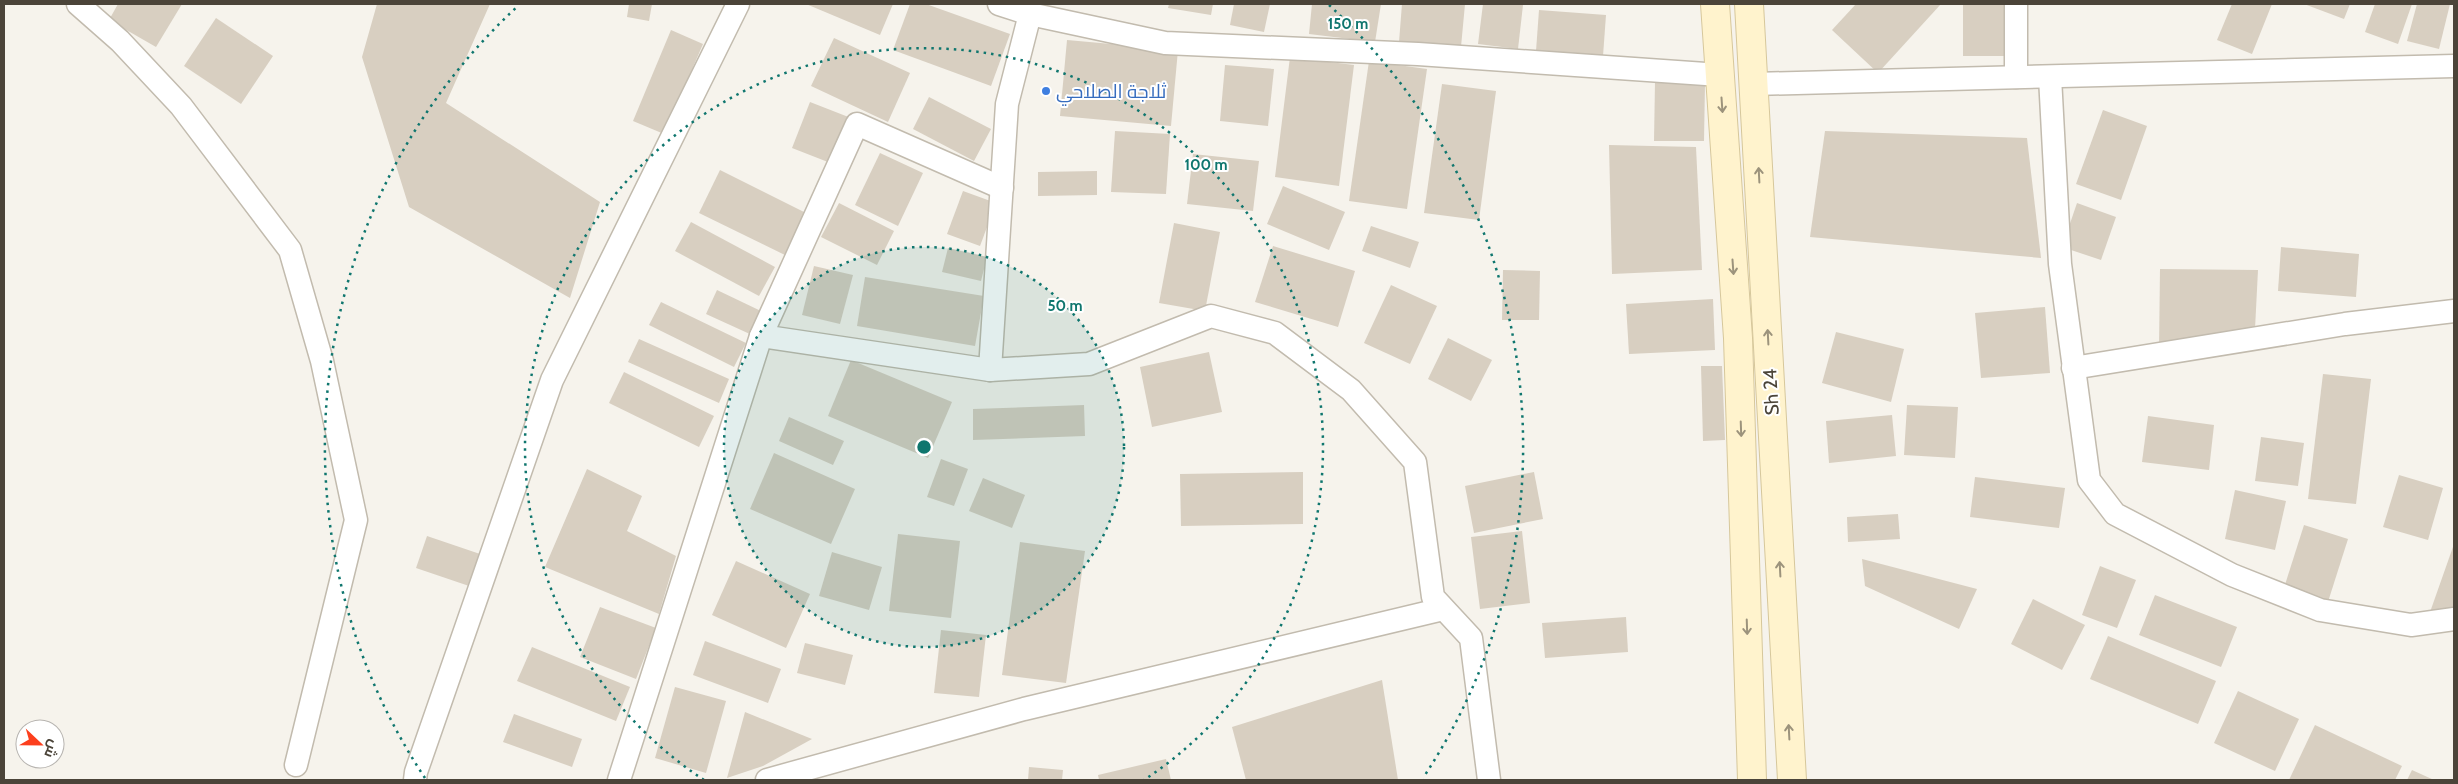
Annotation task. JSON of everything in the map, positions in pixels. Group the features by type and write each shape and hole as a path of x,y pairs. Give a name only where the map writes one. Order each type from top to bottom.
{"street":[{"path":"78,4 120,41 181,106 290,250 293,259 322,361 356,520 296,765"},
{"path":"415,780 416,772 552,380 738,4"},
{"path":"999,4 1030,14 1165,43 1418,54 1720,75"},
{"name":"Sh 24","path":"1715,4 1738,338 1752,780"},
{"name":"Sh 24","path":"1749,4 1792,780"},
{"path":"2016,4 2016,78"},
{"path":"990,370 1006,104 1030,14"},
{"path":"1754,84 2454,66"},
{"path":"2050,77 2060,264 2089,480 2115,514 2232,575 2320,610 2411,625 2454,619"},
{"path":"619,780 761,336 857,124 1002,188"},
{"path":"2073,368 2345,324 2454,311"},
{"path":"761,336 990,370 1089,364 1212,316 1275,333 1350,390 1415,462 1433,598 1471,638 1489,780"},
{"path":"767,780 1024,709 1444,609"}],"building":[{"path":"118,4 182,4 156,47 109,20"},
{"path":"377,4 490,4 446,103 600,202 570,298 409,207 362,57"},
{"path":"629,4 652,4 649,21 627,17"},
{"path":"806,4 893,4 880,35"},
{"path":"910,4 926,4 1010,34 991,86 893,50"},
{"path":"1169,4 1213,4 1211,15 1168,8"},
{"path":"1234,4 1270,4 1264,32 1230,25"},
{"path":"1312,4 1381,4 1375,42 1309,34"},
{"path":"1402,4 1465,4 1461,47 1399,42"},
{"path":"1483,4 1523,5 1518,49 1478,44"},
{"path":"1856,4 1941,4 1878,73 1832,30"},
{"path":"1963,4 2012,4 2012,56 1963,56"},
{"path":"2232,4 2272,4 2252,54 2217,40"},
{"path":"2304,4 2350,4 2344,19"},
{"path":"2375,4 2412,4 2398,44 2365,32"},
{"path":"2417,4 2450,4 2439,49 2407,41"},
{"path":"1539,10 1606,15 1603,56 1536,51"},
{"path":"216,18 273,56 241,104 184,66"},
{"path":"671,30 703,44 664,134 633,121"},
{"path":"834,38 910,73 888,122 811,86"},
{"path":"1067,40 1178,50 1171,126 1060,116"},
{"path":"1290,57 1354,65 1339,186 1275,177"},
{"path":"1369,61 1427,69 1407,209 1349,201"},
{"path":"1225,65 1274,69 1268,126 1220,121"},
{"path":"1655,82 1705,83 1704,141 1654,141"},
{"path":"1442,84 1496,91 1479,220 1424,213"},
{"path":"929,97 991,129 974,161 913,129"},
{"path":"810,102 851,118 833,164 792,148"},
{"path":"2103,110 2147,126 2121,200 2076,184"},
{"path":"1115,131 1170,134 1166,194 1111,192"},
{"path":"1825,131 2027,138 2041,258 1810,237"},
{"path":"1609,145 1696,147 1702,270 1612,274"},
{"path":"880,153 923,173 898,226 855,205"},
{"path":"1193,154 1259,161 1253,211 1187,204"},
{"path":"720,170 810,215 789,257 699,213"},
{"path":"1097,171 1097,195 1038,196 1038,172"},
{"path":"1283,186 1345,212 1329,250 1267,224"},
{"path":"963,191 996,203 980,246 947,234"},
{"path":"839,203 894,231 877,265 821,237"},
{"path":"2077,203 2116,217 2101,260 2062,247"},
{"path":"691,222 775,267 759,296 675,251"},
{"path":"1174,223 1220,232 1205,311 1159,303"},
{"path":"1371,226 1419,242 1410,268 1362,251"},
{"path":"1273,246 1355,271 1338,327 1255,302"},
{"path":"2281,247 2359,254 2356,297 2278,291"},
{"path":"948,248 987,257 981,281 942,272"},
{"path":"814,266 853,275 840,324 802,315"},
{"path":"2160,269 2258,270 2255,329 2159,349"},
{"path":"1503,270 1540,271 1539,320 1502,320"},
{"path":"865,277 984,296 975,346 857,326"},
{"path":"1391,285 1437,306 1410,364 1364,343"},
{"path":"717,290 763,312 752,335 706,314"},
{"path":"1713,299 1715,350 1629,354 1626,304"},
{"path":"661,302 746,343 734,367 649,325"},
{"path":"2045,307 2050,373 1981,378 1975,313"},
{"path":"1836,332 1904,349 1891,402 1822,383"},
{"path":"1448,338 1492,360 1471,401 1428,379"},
{"path":"639,339 729,379 719,403 628,362"},
{"path":"1209,352 1222,412 1152,427 1140,367"},
{"path":"851,360 952,402 928,458 828,416"},
{"path":"1701,366 1722,366 1725,440 1703,441"},
{"path":"624,372 714,416 699,447 609,403"},
{"path":"2323,374 2371,379 2356,504 2308,499"},
{"path":"1084,405 1085,436 973,440 973,409"},
{"path":"1907,405 1958,407 1955,458 1904,455"},
{"path":"1892,415 1896,456 1829,463 1826,421"},
{"path":"2148,416 2214,425 2209,470 2142,462"},
{"path":"789,417 844,441 833,465 779,441"},
{"path":"2261,437 2304,443 2298,486 2255,481"},
{"path":"774,453 855,489 831,544 750,509"},
{"path":"941,459 968,469 954,506 927,497"},
{"path":"587,469 642,496 627,531 676,556 659,614 545,567"},
{"path":"1303,472 1303,524 1181,526 1180,474"},
{"path":"1534,472 1543,519 1474,533 1465,486"},
{"path":"2399,475 2443,488 2428,540 2383,527"},
{"path":"1975,477 2065,488 2059,528 1970,517"},
{"path":"983,478 1025,495 1012,528 969,511"},
{"path":"2235,490 2286,501 2275,550 2225,539"},
{"path":"1898,514 1900,539 1848,542 1847,517"},
{"path":"2304,525 2348,539 2327,605 2283,591"},
{"path":"1522,531 1530,603 1480,609 1471,537"},
{"path":"898,534 960,541 951,618 889,611"},
{"path":"427,536 483,555 472,587 416,568"},
{"path":"1020,542 1085,551 1066,683 1002,675"},
{"path":"2454,544 2454,613 2429,615"},
{"path":"832,552 882,567 869,610 819,596"},
{"path":"1862,559 1977,589 1959,629 1865,586"},
{"path":"736,561 810,594 786,648 712,615"},
{"path":"2100,566 2136,580 2117,628 2082,615"},
{"path":"2155,595 2237,627 2221,667 2139,635"},
{"path":"2033,599 2085,625 2062,670 2011,644"},
{"path":"600,607 656,628 636,679 580,657"},
{"path":"1626,617 1628,652 1545,658 1542,623"},
{"path":"941,630 986,635 979,697 934,693"},
{"path":"2108,636 2216,681 2198,724 2090,679"},
{"path":"705,641 781,669 768,703 693,675"},
{"path":"805,643 853,655 845,685 797,673"},
{"path":"532,647 630,687 616,721 517,681"},
{"path":"1382,680 1398,780 1246,780 1232,727"},
{"path":"675,687 726,701 706,773 655,758"},
{"path":"2238,691 2299,719 2275,771 2214,743"},
{"path":"745,712 812,739 763,766 727,778"},
{"path":"514,714 582,739 572,767 503,742"},
{"path":"2315,725 2402,766 2395,780 2289,780"},
{"path":"1166,759 1171,780 1099,780 1098,775"},
{"path":"1029,767 1063,770 1062,780 1028,780"},
{"path":"2412,770 2434,780 2407,780"}],"place":[{"name":"ثلاجة الصلاحي","path":"1046,91"}]}
